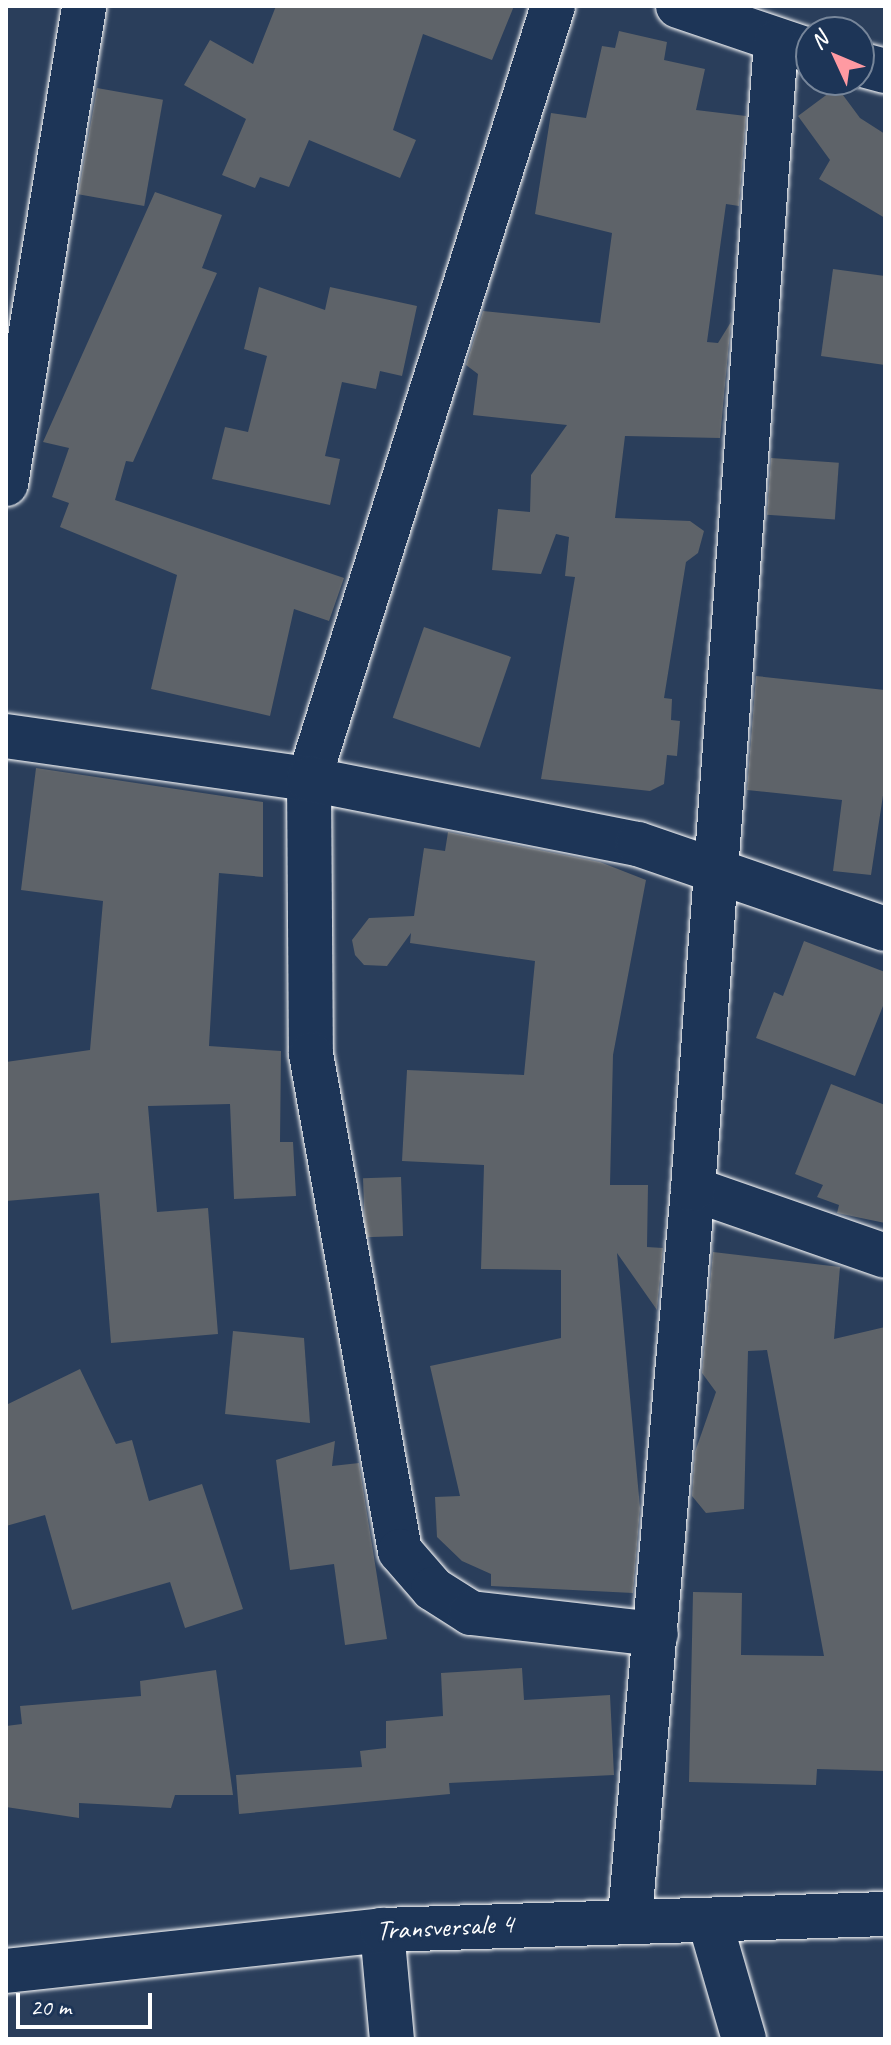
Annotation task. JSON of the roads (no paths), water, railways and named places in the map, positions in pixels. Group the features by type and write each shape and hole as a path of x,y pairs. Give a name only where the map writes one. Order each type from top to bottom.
{"street":[{"path":"6,484 84,6"},
{"path":"553,6 309,779 311,1054 400,1551 433,1589 471,1613 656,1634"},
{"path":"630,1917 693,1189 716,871 794,47 678,6"},
{"path":"6,736 309,779 638,844 885,929"},
{"path":"693,1189 885,1256"},
{"name":"Transversale 4","path":"6,1971 382,1930 630,1917 710,1922 885,1914"},
{"path":"710,1922 744,2039"},
{"path":"382,1930 392,2039"}]}
